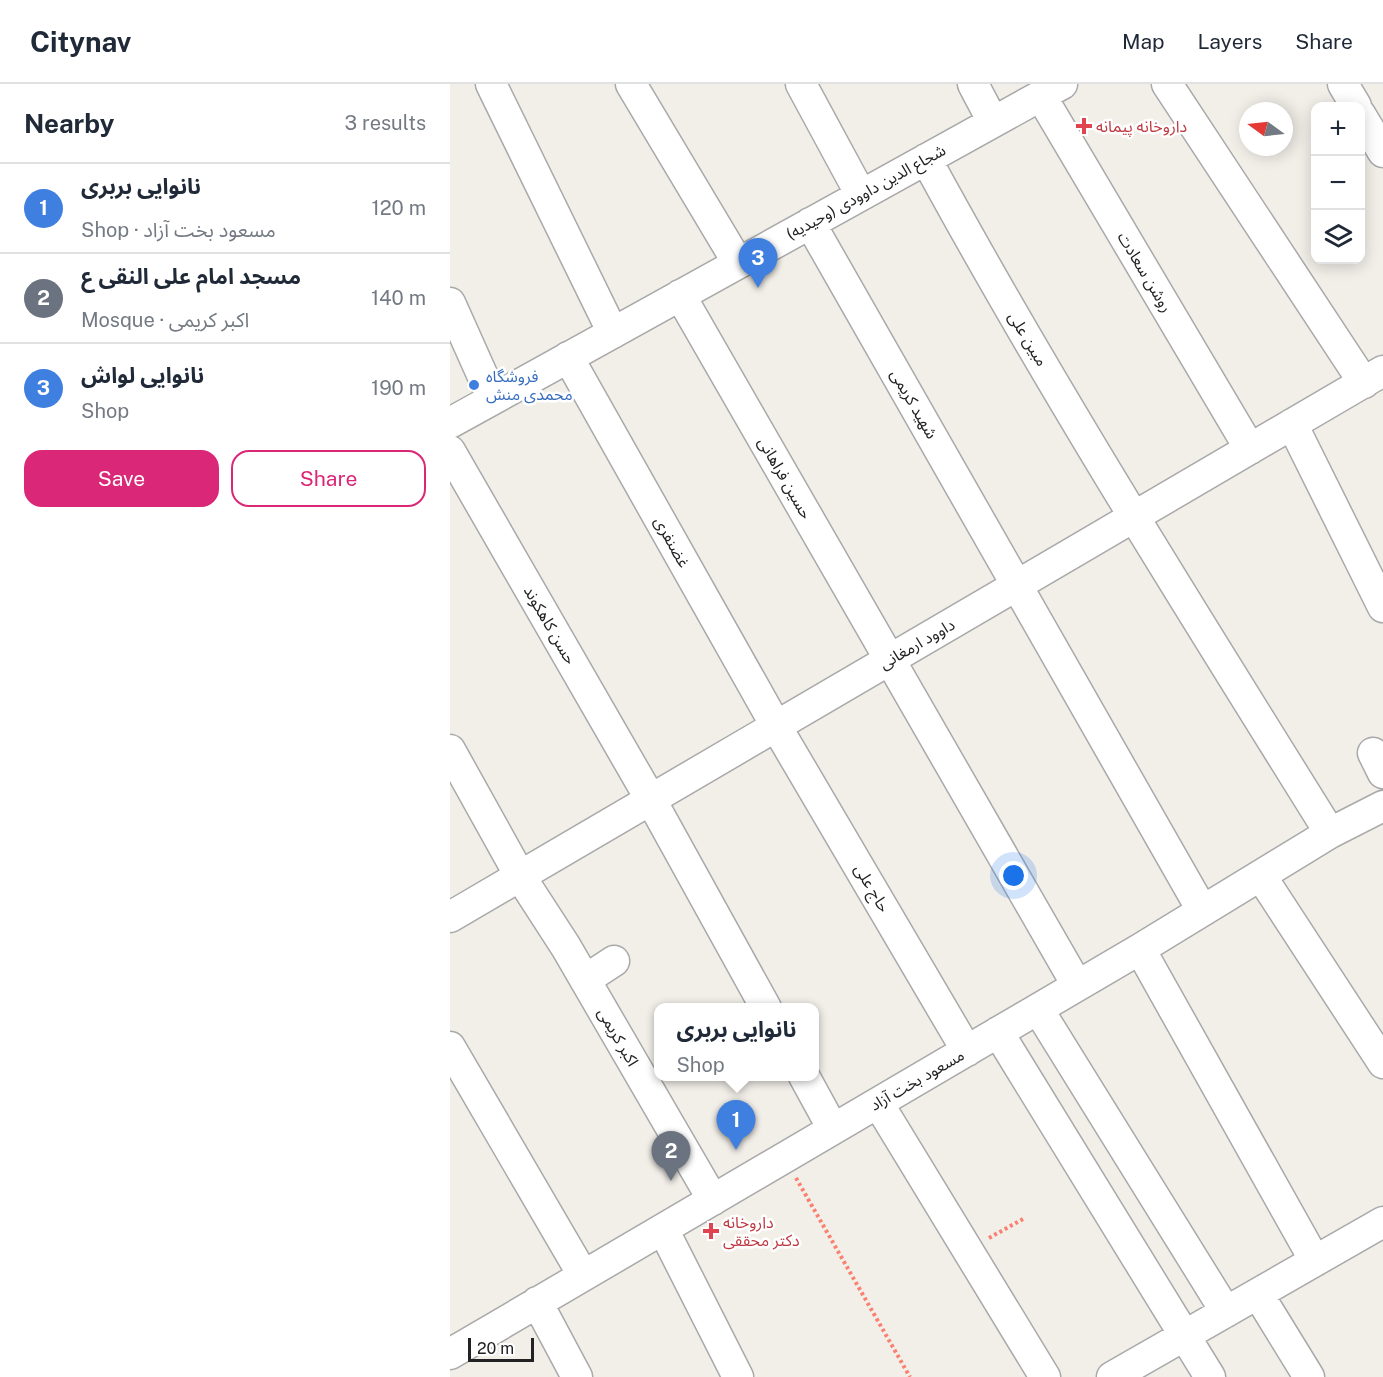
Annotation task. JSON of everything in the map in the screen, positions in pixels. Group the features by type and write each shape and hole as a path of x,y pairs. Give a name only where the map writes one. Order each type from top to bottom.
{"street":[{"path":"491,84 613,333"},
{"path":"631,84 738,263"},
{"path":"801,84 861,195"},
{"path":"973,84 993,122"},
{"path":"1167,84 1373,377"},
{"path":"1343,84 1354,102"},
{"name":"شجاع الدین داوودی (وحیدیه)","path":"450,423 1052,90"},
{"name":"روشن سعادت","path":"1052,90 1250,448"},
{"path":"1365,122 1383,152"},
{"name":"مبین علی","path":"926,159 972,244 1134,517 1330,833"},
{"name":"شهید کریمی","path":"810,223 1202,910"},
{"name":"حسین فراهانی","path":"680,295 1077,985"},
{"path":"450,303 493,399"},
{"name":"غضنفری","path":"568,357 776,726"},
{"name":"داوود ارمغانی","path":"450,917 1373,377"},
{"path":"1292,424 1383,607"},
{"name":"حسن کاهکوند","path":"450,451 651,800 763,1003"},
{"name":"حاج علی","path":"776,726 967,1051"},
{"name":"اکبر کریمی","path":"450,750 520,876 585,980 713,1200"},
{"name":"مسعود بخت آزاد","path":"450,1354 1140,950 1330,833 1383,806"},
{"path":"1261,876 1383,1064"},
{"path":"1140,950 1315,1261"},
{"path":"585,980 614,962"},
{"path":"1038,1008 1226,1312"},
{"path":"998,1032 1210,1377"},
{"path":"450,1047 583,1275"},
{"path":"806,1081 833,1129"},
{"path":"878,1103 1046,1377"},
{"path":"1112,1377 1315,1261 1382,1226"},
{"path":"663,1229 738,1377"},
{"path":"1258,1294 1309,1377"},
{"path":"537,1302 577,1377"}],"path":[{"path":"784,1157 910,1377"},
{"path":"968,1250 1023,1219"}],"place":[{"name":"داروخانه پیمانه","path":"1084,126"},
{"name":"نانوایی لواش","path":"758,288"},
{"name":"فروشگاه محمدی منش","path":"474,385"},
{"name":"نانوایی بربری","path":"736,1150"},
{"name":"مسجد امام علی النقی ع","path":"671,1181"},
{"name":"داروخانه دکتر محققی","path":"711,1231"}]}
